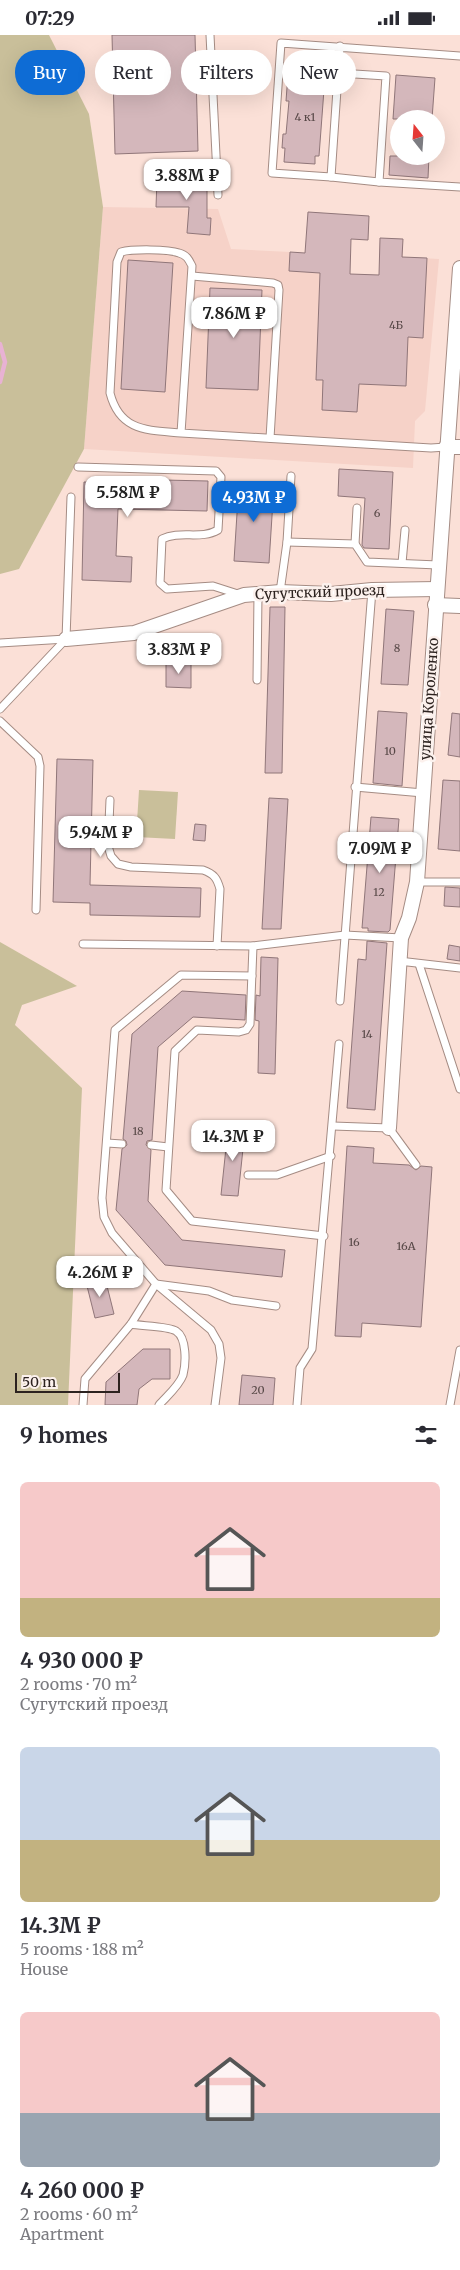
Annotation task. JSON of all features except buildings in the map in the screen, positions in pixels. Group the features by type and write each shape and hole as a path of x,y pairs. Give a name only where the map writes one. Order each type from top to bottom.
{"street":[{"name":"улица Короленко","path":"390,1127 401,937 409,918 417,882 438,565 453,447 460,268"},
{"name":"Сугутский проезд","path":"66,639 134,633 251,594 280,592 331,594 372,590 437,589"},
{"path":"436,605 460,606"}],"lane":[{"path":"210,35 218,195"},
{"path":"460,55 281,43 272,173 460,187"},
{"path":"340,46 340,50"},
{"path":"356,74 386,76 379,182"},
{"path":"332,177 337,95"},
{"path":"182,433 192,266 189,258 179,253 130,249 120,253 117,262 110,393 112,404 128,424 144,430 182,433 431,448 453,447"},
{"path":"192,276 278,285 270,438"},
{"path":"78,467 216,471 221,477 218,530 210,535 172,534 162,539 160,583 167,589 213,586 251,594 257,680"},
{"path":"280,592 287,542 291,476"},
{"path":"0,709 66,639 71,497"},
{"path":"358,508 355,544 367,562 438,565"},
{"path":"402,563 404,531"},
{"path":"287,542 355,544"},
{"path":"340,1001 355,787 372,590"},
{"name":"Сугутский проезд","path":"0,643 66,639"},
{"path":"0,721 38,757 40,766 36,910"},
{"path":"355,787 423,793"},
{"path":"110,800 108,846 111,856 118,864 131,867 203,870 212,873 218,880 220,889 217,946"},
{"path":"417,882 460,882"},
{"path":"83,944 253,947 345,935 401,937"},
{"path":"253,947 250,1024 246,1030 239,1032 197,1030 175,1051 166,1190 192,1221 324,1236"},
{"path":"399,961 460,968"},
{"path":"419,964 460,1089"},
{"path":"215,1405 221,1358 219,1344 212,1330 156,1284 112,1233 104,1217 102,1198 116,1030 181,975 252,976"},
{"path":"297,1405 300,1368 312,1349 324,1236 339,1044"},
{"path":"333,1126 390,1127 416,1165"},
{"path":"107,1143 122,1144"},
{"path":"151,1145 168,1147"},
{"path":"248,1175 277,1175 330,1156"},
{"path":"156,1284 209,1291 232,1300 276,1306"},
{"path":"83,1405 86,1379 131,1325 156,1284"},
{"path":"131,1325 175,1329 182,1336 184,1351 183,1374 178,1383 159,1405"},
{"path":"450,1405 460,1350"}],"shaded area":[{"path":"0,35 49,35 57,50 15,50 15,95 79,95 89,114 103,207 84,449 19,569 0,574"},
{"path":"103,207 218,209 231,249 290,252 350,274 379,275 380,238 403,239 403,257 439,259 425,411 415,421 413,468 84,449"},
{"path":"139,790 178,792 175,839 136,837"},
{"path":"0,942 77,986 22,1005 15,1025 82,1088 68,1405 0,1405"}],"waterway":[{"path":"0,344 5,362 0,382"}]}
